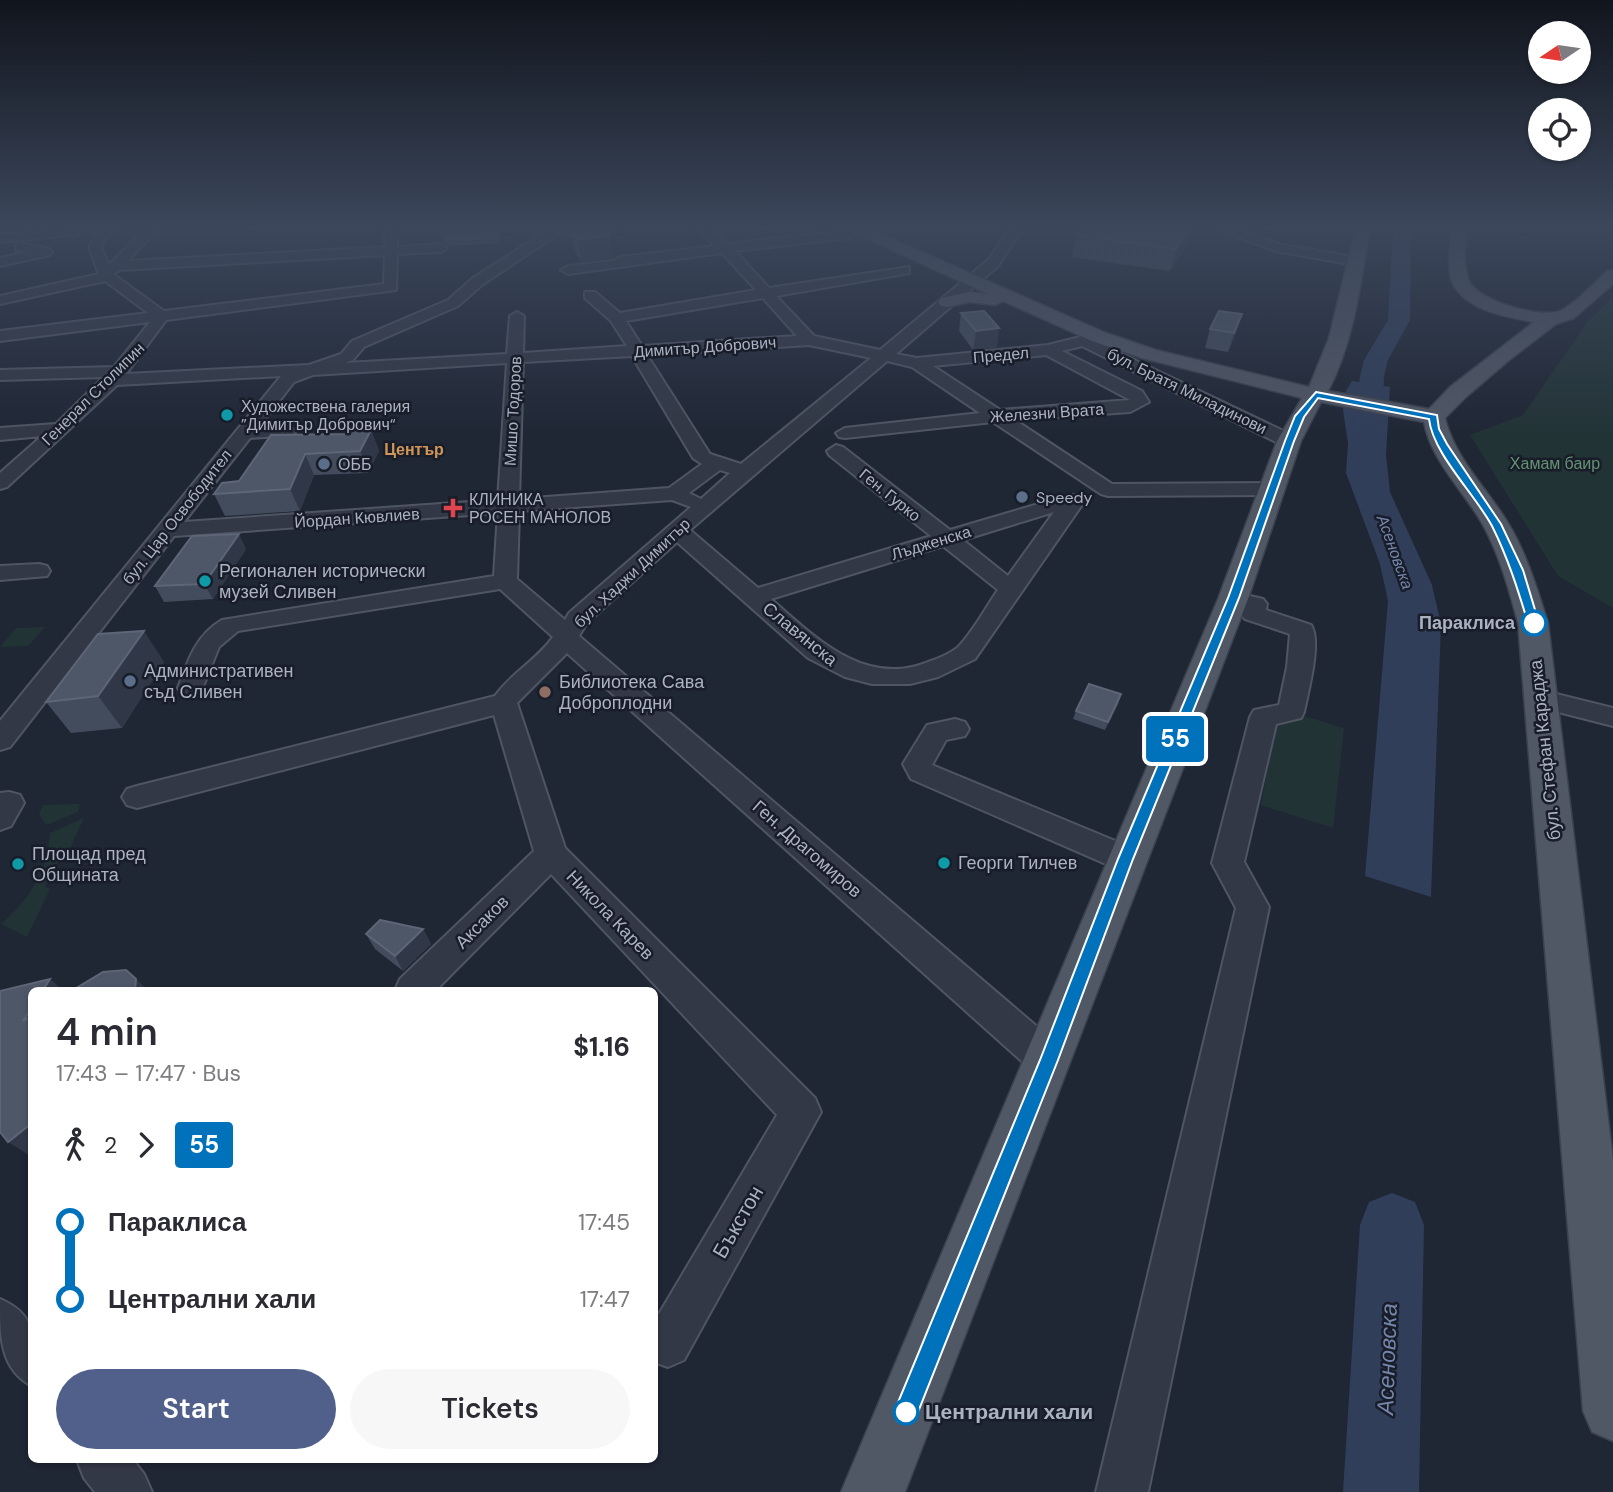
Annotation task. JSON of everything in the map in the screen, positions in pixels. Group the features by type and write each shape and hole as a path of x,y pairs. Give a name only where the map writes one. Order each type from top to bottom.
{"main road":[{"path":"947,302 969,297 995,300"},
{"name":"бул. Братя Миладинови","path":"990,297 1084,341 1141,361 1277,392 1316,395"},
{"name":"бул. Братя Миладинови","path":"1001,297 1099,337 1149,354 1316,395 1434,417"},
{"path":"873,1492 1233,598 1289,441 1300,416 1316,395 1334,355 1347,297"},
{"path":"1475,297 1482,301 1556,312 1580,297"},
{"path":"1434,417 1458,392 1573,297"},
{"name":"бул. Стефан Караджа","path":"1434,417 1435,429 1442,444 1496,524 1517,570 1534,623 1613,1410"}],"street":[{"path":"139,297 161,316"},
{"path":"0,336 315,297"},
{"name":"бул. Цар Освободител","path":"0,740 288,378 347,357 358,344 453,303 460,297"},
{"path":"592,297 617,318 703,458 744,471"},
{"path":"617,318 744,297"},
{"path":"768,297 809,340"},
{"name":"бул. Хаджи Димитър","path":"504,703 513,690 555,653 578,618 744,471 954,297"},
{"name":"Генерал Столипин","path":"0,483 113,376 145,342 161,316"},
{"name":"Мишо Тодоров","path":"505,580 517,316"},
{"name":"Димитър Добрович","path":"308,370 809,340 917,363 1108,489"},
{"name":"Предел","path":"917,363 1048,351 1084,341"},
{"name":"бул. Братя Миладинови","path":"1084,341 1289,441"},
{"name":"Железни Врата","path":"841,442 997,416 1130,407 1140,402 1136,395 1048,351"},
{"path":"0,376 216,376 308,370"},
{"path":"1130,407 1206,400"},
{"path":"0,434 60,429"},
{"path":"244,433 287,431"},
{"name":"Ген. Гурко","path":"841,442 945,539 1011,589"},
{"path":"674,494 715,464"},
{"path":"1108,489 1272,489"},
{"name":"Лъдженска","path":"754,597 1108,489"},
{"path":"674,494 704,506"},
{"name":"Йордан Кювлиев","path":"167,530 674,494"},
{"name":"Славянска","path":"678,531 817,652 838,667 860,674 891,678 918,675 945,667 966,653 1072,500"},
{"path":"0,573 38,571"},
{"path":"191,688 207,644 217,633 232,625 505,580"},
{"name":"Ген. Драгомиров","path":"505,580 565,636 1049,1060"},
{"path":"1122,1492 1253,907 1228,863 1264,717 1291,712 1300,667 1302,630 1253,614 1255,604 1233,598"},
{"path":"1540,699 1613,717"},
{"path":"137,797 504,703"},
{"name":"Никола Карев","path":"504,703 551,854 780,1090"},
{"path":"956,729 937,732 917,764 921,772 1126,859"},
{"path":"0,804 9,803 0,818"},
{"name":"Аксаков","path":"416,987 551,854"},
{"name":"Бъкстон","path":"658,1338 668,1344 801,1112 780,1090"},
{"path":"0,1322 28,1358"},
{"path":"104,1463 126,1492"}],"green space":[{"name":"Хамам баир","path":"1613,297 1613,608 1558,576 1470,435 1523,415 1589,320"},
{"path":"45,627 28,646 0,647 16,628"},
{"path":"1304,716 1344,728 1333,828 1261,805 1276,722"},
{"path":"80,804 78,812 46,825 39,814 43,805"},
{"path":"84,818 65,859 57,863 45,886 50,889 27,937 1,924 20,905 35,884 45,860 50,833"}],"water":[{"path":"1352,381 1390,387 1386,455 1390,492 1432,585 1441,624 1431,897 1365,876 1388,601 1380,564 1346,473 1348,443 1343,410 1346,391"}],"building":[{"path":"984,311 999,328 976,331 961,313"},
{"path":"1219,311 1242,314 1234,333 1210,329"},
{"path":"371,430 360,451 305,454 290,489 214,494 222,483 239,481 271,435 349,434 350,431"},
{"path":"239,534 204,584 155,586 192,536"},
{"path":"144,631 98,696 46,702 98,634"},
{"path":"1089,684 1121,694 1108,722 1076,711"},
{"path":"380,920 423,929 395,956 366,934"},
{"path":"126,970 136,979 135,987 78,987 103,972"},
{"path":"50,979 45,987 28,987 28,1014 23,1021 28,1018 28,1126 8,1142 0,1132 0,991"}],"waterway":[{"name":"Асеновска","path":"1367,440 1372,376 1376,360 1399,320 1400,297"},
{"name":"Асеновска","path":"1381,1492 1392,1225"}],"bus line":[{"name":"55","path":"906,1412 1233,598 1289,441 1300,416 1316,395 1434,417 1435,429 1442,444 1496,524 1517,570 1534,623"}],"place":[{"name":"Художествена галерия ”Димитър Добрович“","path":"227,415"},
{"name":"ОББ","path":"324,464"},
{"name":"Speedy","path":"1022,497"},
{"name":"КЛИНИКА РОСЕН МАНОЛОВ","path":"453,508"},
{"name":"Регионален исторически музей Сливен","path":"205,581"},
{"name":"Параклиса","path":"1534,623"},
{"name":"Административен съд Сливен","path":"130,681"},
{"name":"Библиотека Сава Доброплодни","path":"545,692"},
{"name":"Георги Тилчев","path":"944,863"},
{"name":"Площад пред Общината","path":"18,864"},
{"name":"Централни хали","path":"906,1412"}],"district":[{"name":"Център","path":"414,449"}]}
